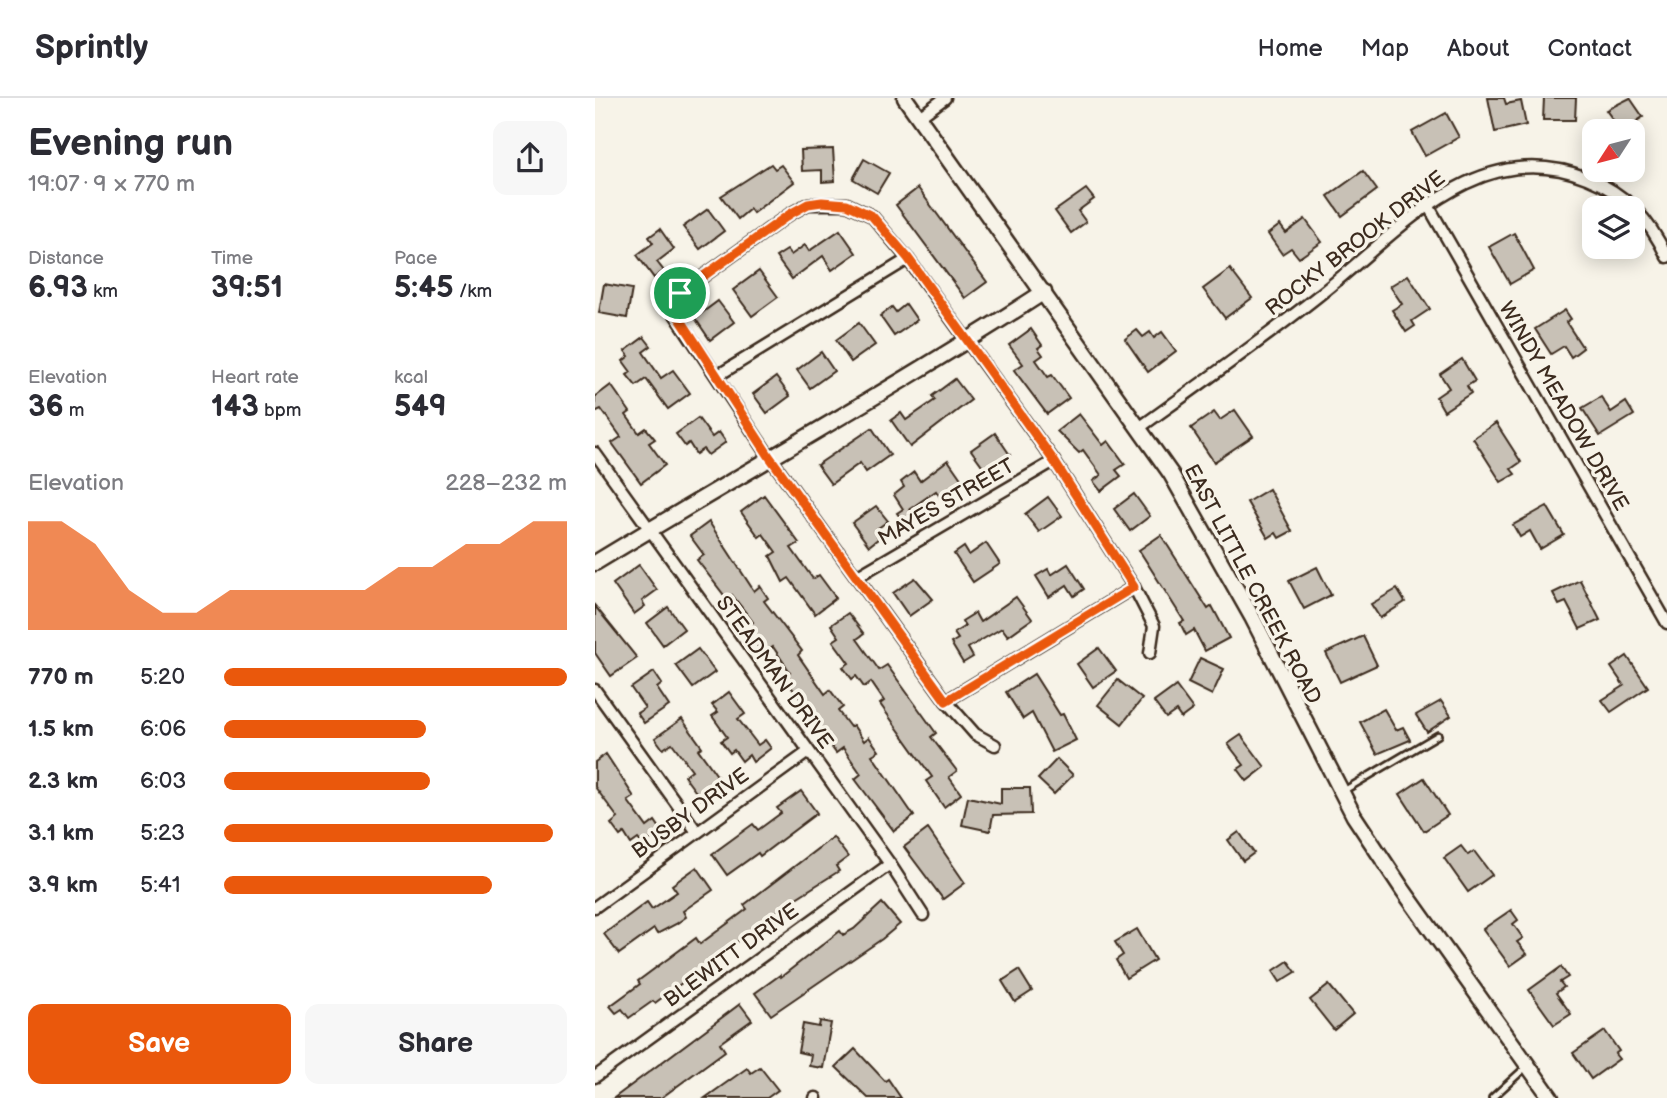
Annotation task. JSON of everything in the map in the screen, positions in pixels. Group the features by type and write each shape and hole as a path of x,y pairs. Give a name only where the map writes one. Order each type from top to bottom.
{"street":[{"name":"EAST LITTLE CREEK ROAD","path":"905,98 1171,474 1217,553 1341,792 1402,890 1551,1098"},
{"path":"918,118 945,98"},
{"name":"ROCKY BROOK DRIVE","path":"1139,428 1258,342 1429,207 1476,177 1512,166 1562,168 1610,187 1653,226 1667,257"},
{"path":"995,745 975,734 946,701 769,456 673,308 680,293 808,204 847,204 872,216 908,258 1054,461 1134,587 1154,626 1150,653"},
{"name":"WINDY MEADOW DRIVE","path":"1429,207 1667,624"},
{"path":"717,376 908,258"},
{"path":"595,563 769,456 967,342 1044,292"},
{"name":"STEADMAN DRIVE","path":"595,453 890,864 923,915"},
{"name":"MAYES STREET","path":"858,576 1054,461"},
{"path":"946,701 1134,587"},
{"path":"595,690 697,832"},
{"name":"BUSBY DRIVE","path":"595,907 808,752"},
{"name":"BLEWITT DRIVE","path":"595,1077 890,864"}],"lane":[{"path":"1341,792 1438,735"},
{"path":"1492,1098 1527,1066"}],"building":[{"path":"1488,98 1504,98 1506,104 1521,101 1526,125 1495,132"},
{"path":"1544,98 1576,98 1575,120 1543,120"},
{"path":"1630,98 1643,117 1612,119 1606,110"},
{"path":"1446,113 1459,137 1425,156 1412,132"},
{"path":"833,149 835,181 822,182 822,170 802,171 801,150"},
{"path":"864,159 889,173 877,193 853,179"},
{"path":"771,164 775,169 781,165 794,182 753,213 750,209 738,219 721,196"},
{"path":"1363,171 1377,190 1342,216 1328,196"},
{"path":"918,188 987,282 965,298 896,205"},
{"path":"1086,189 1094,199 1078,211 1086,222 1071,233 1055,211"},
{"path":"708,209 724,231 700,249 683,227"},
{"path":"1305,219 1322,242 1299,258 1291,248 1282,254 1268,234 1280,225 1286,233"},
{"path":"660,229 674,249 657,262 664,271 654,278 637,255 653,243 649,237"},
{"path":"840,230 856,253 832,270 823,256 792,279 776,257 787,250 791,255 805,245 809,251"},
{"path":"1514,233 1534,270 1510,284 1489,247"},
{"path":"1230,269 1252,298 1225,318 1203,289"},
{"path":"759,271 778,297 752,316 733,290"},
{"path":"1408,275 1430,309 1412,321 1415,326 1406,332 1392,310 1402,304 1390,286"},
{"path":"604,284 632,289 627,318 599,313"},
{"path":"718,301 734,322 710,340 695,318"},
{"path":"906,304 917,320 894,336 880,316 892,307 896,312"},
{"path":"1565,310 1571,319 1566,322 1583,348 1571,357 1564,346 1551,354 1535,329"},
{"path":"859,323 875,345 851,362 836,340"},
{"path":"1031,329 1042,345 1038,348 1043,355 1036,360 1048,377 1052,375 1069,398 1047,414 1014,370 1023,364 1009,345"},
{"path":"1137,330 1143,337 1150,332 1154,338 1162,332 1176,351 1148,372 1125,339"},
{"path":"644,337 651,346 643,352 661,378 673,370 690,393 668,409 646,379 636,386 627,375 631,372 623,361 629,356 625,351"},
{"path":"821,352 834,371 810,388 797,370"},
{"path":"1462,359 1475,381 1467,386 1471,393 1444,411 1436,397 1449,388 1440,374"},
{"path":"776,377 790,396 767,413 753,394"},
{"path":"955,379 971,400 910,447 891,420 901,413 906,420 935,400 932,396"},
{"path":"611,385 630,412 626,415 639,433 646,428 655,439 649,443 665,465 641,483 612,443 621,437 601,409 595,412 595,397"},
{"path":"1601,397 1611,412 1626,402 1634,415 1600,436 1582,408"},
{"path":"1235,410 1253,436 1214,462 1191,428 1214,412 1220,420"},
{"path":"1079,414 1103,445 1108,441 1125,464 1116,470 1121,476 1101,491 1093,481 1101,475 1083,450 1079,453 1057,431"},
{"path":"698,418 712,437 719,432 726,442 708,455 703,449 696,454 689,443 685,446 676,434"},
{"path":"1496,423 1521,462 1511,469 1515,474 1501,482 1473,438"},
{"path":"872,428 890,455 866,472 860,463 831,484 817,465"},
{"path":"995,433 1010,455 987,472 971,450"},
{"path":"948,460 964,483 942,500 936,491 910,509 916,517 905,524 897,513 903,509 894,495 904,487 901,482 914,472 920,481"},
{"path":"1269,489 1292,531 1279,538 1276,533 1268,538 1247,502"},
{"path":"1134,494 1150,516 1130,531 1114,509"},
{"path":"764,495 799,543 791,548 813,579 819,575 836,598 815,614 789,578 783,582 770,556 776,552 763,534 759,537 741,512"},
{"path":"1048,497 1062,516 1039,532 1025,514"},
{"path":"876,506 888,521 874,531 879,538 869,546 852,523"},
{"path":"1547,506 1564,535 1540,549 1530,531 1520,537 1513,525"},
{"path":"709,522 754,591 760,586 768,598 764,601 802,651 798,655 825,694 830,690 843,707 838,711 850,727 853,725 864,741 869,737 879,751 872,755 914,816 894,831 855,779 861,774 843,748 836,753 813,722 817,719 783,677 790,672 773,647 763,654 745,627 753,622 732,595 727,599 697,560 704,555 690,536"},
{"path":"1161,535 1208,609 1212,606 1229,638 1205,651 1194,630 1186,635 1180,623 1184,621 1139,550"},
{"path":"986,543 1000,564 973,582 954,554 964,547 969,555"},
{"path":"1068,564 1084,589 1074,596 1067,585 1049,597 1036,576 1048,569 1051,575"},
{"path":"639,565 657,590 642,601 645,606 634,614 613,584"},
{"path":"1317,567 1331,595 1304,609 1289,581"},
{"path":"915,578 933,599 909,616 893,593"},
{"path":"1580,580 1600,620 1580,629 1566,602 1559,605 1553,593"},
{"path":"1397,589 1405,602 1380,618 1371,604"},
{"path":"1016,597 1032,619 1008,636 1002,628 968,648 973,657 963,663 951,643 958,639 954,633 965,626 962,621 975,613 980,622"},
{"path":"595,606 637,658 611,676 595,653"},
{"path":"668,607 684,629 663,645 647,623"},
{"path":"848,613 864,634 857,639 879,670 887,665 936,733 931,737 957,771 949,777 961,794 944,807 926,781 932,777 880,704 884,701 871,682 864,687 856,676 852,679 843,667 849,663 833,641 839,637 831,625"},
{"path":"1363,636 1377,665 1340,682 1326,653"},
{"path":"1099,648 1116,671 1093,687 1077,664"},
{"path":"698,649 715,672 693,688 676,665"},
{"path":"1627,656 1648,687 1611,712 1602,700 1624,686 1611,667"},
{"path":"1200,658 1224,669 1212,695 1188,683"},
{"path":"654,672 662,684 657,688 669,706 644,723 637,713 645,708 631,688"},
{"path":"1034,674 1060,715 1063,714 1076,740 1052,752 1032,713 1023,719 1006,692"},
{"path":"1118,680 1142,699 1122,724 1098,705"},
{"path":"1176,686 1193,709 1181,718 1176,711 1166,718 1154,702"},
{"path":"729,692 745,714 738,719 758,745 765,740 771,748 753,762 749,755 742,761 734,750 730,753 721,741 727,737 712,716 718,712 712,705"},
{"path":"1441,701 1451,716 1427,732 1416,715"},
{"path":"1384,709 1396,730 1403,727 1410,740 1377,754 1360,722"},
{"path":"682,719 702,747 698,749 723,784 701,799 684,776 692,770 672,743 663,749 655,738"},
{"path":"1241,735 1265,767 1247,781 1238,769 1244,765 1228,744"},
{"path":"606,754 634,797 628,801 647,827 655,821 662,831 643,845 638,839 631,844 624,833 620,836 611,824 618,818 595,787 595,762"},
{"path":"1057,759 1073,775 1054,794 1038,779"},
{"path":"1424,778 1448,815 1424,831 1400,794"},
{"path":"1001,788 1030,788 1031,814 993,815 990,831 962,825 968,797 1001,804"},
{"path":"801,791 817,813 760,856 758,853 727,875 712,854 753,824 758,830 781,813 777,808"},
{"path":"928,829 965,883 943,899 904,847"},
{"path":"1239,832 1254,853 1243,861 1228,840"},
{"path":"833,837 848,857 836,866 839,871 793,900 655,1003 653,1001 629,1018 622,1009 616,1013 610,1006 640,984 638,981 696,938 700,944 747,909 744,905"},
{"path":"1461,846 1468,855 1474,851 1492,875 1468,892 1444,858"},
{"path":"697,867 713,890 683,911 686,917 676,924 657,934 654,929 619,954 604,934 647,902 652,909 677,892 672,885"},
{"path":"882,903 900,924 771,1015 755,993 780,975 781,977 840,931 843,935 854,929"},
{"path":"1511,910 1518,920 1513,924 1523,938 1517,942 1527,954 1510,966 1483,929"},
{"path":"1137,929 1155,960 1126,978 1116,960 1123,955 1115,942"},
{"path":"1288,961 1296,972 1280,982 1273,971"},
{"path":"1561,967 1568,977 1560,982 1564,987 1556,993 1571,1014 1554,1025 1529,990"},
{"path":"1019,970 1032,991 1015,1002 1002,981"},
{"path":"1329,985 1353,1014 1334,1030 1310,1000"},
{"path":"740,1004 752,1020 720,1043 725,1051 661,1098 614,1098"},
{"path":"820,1021 831,1023 823,1068 809,1066 811,1055 798,1052 803,1024 819,1027"},
{"path":"1605,1031 1619,1051 1615,1054 1619,1059 1591,1079 1573,1053"},
{"path":"855,1049 885,1081 888,1079 901,1098 868,1098 836,1067"},
{"path":"760,1067 778,1090 767,1098 705,1098 747,1068 751,1073"}],"route":[{"path":"808,204 847,204 872,216 908,258 1054,461 1134,587 946,701 769,456 675,314 673,308 680,293 808,204"}]}
